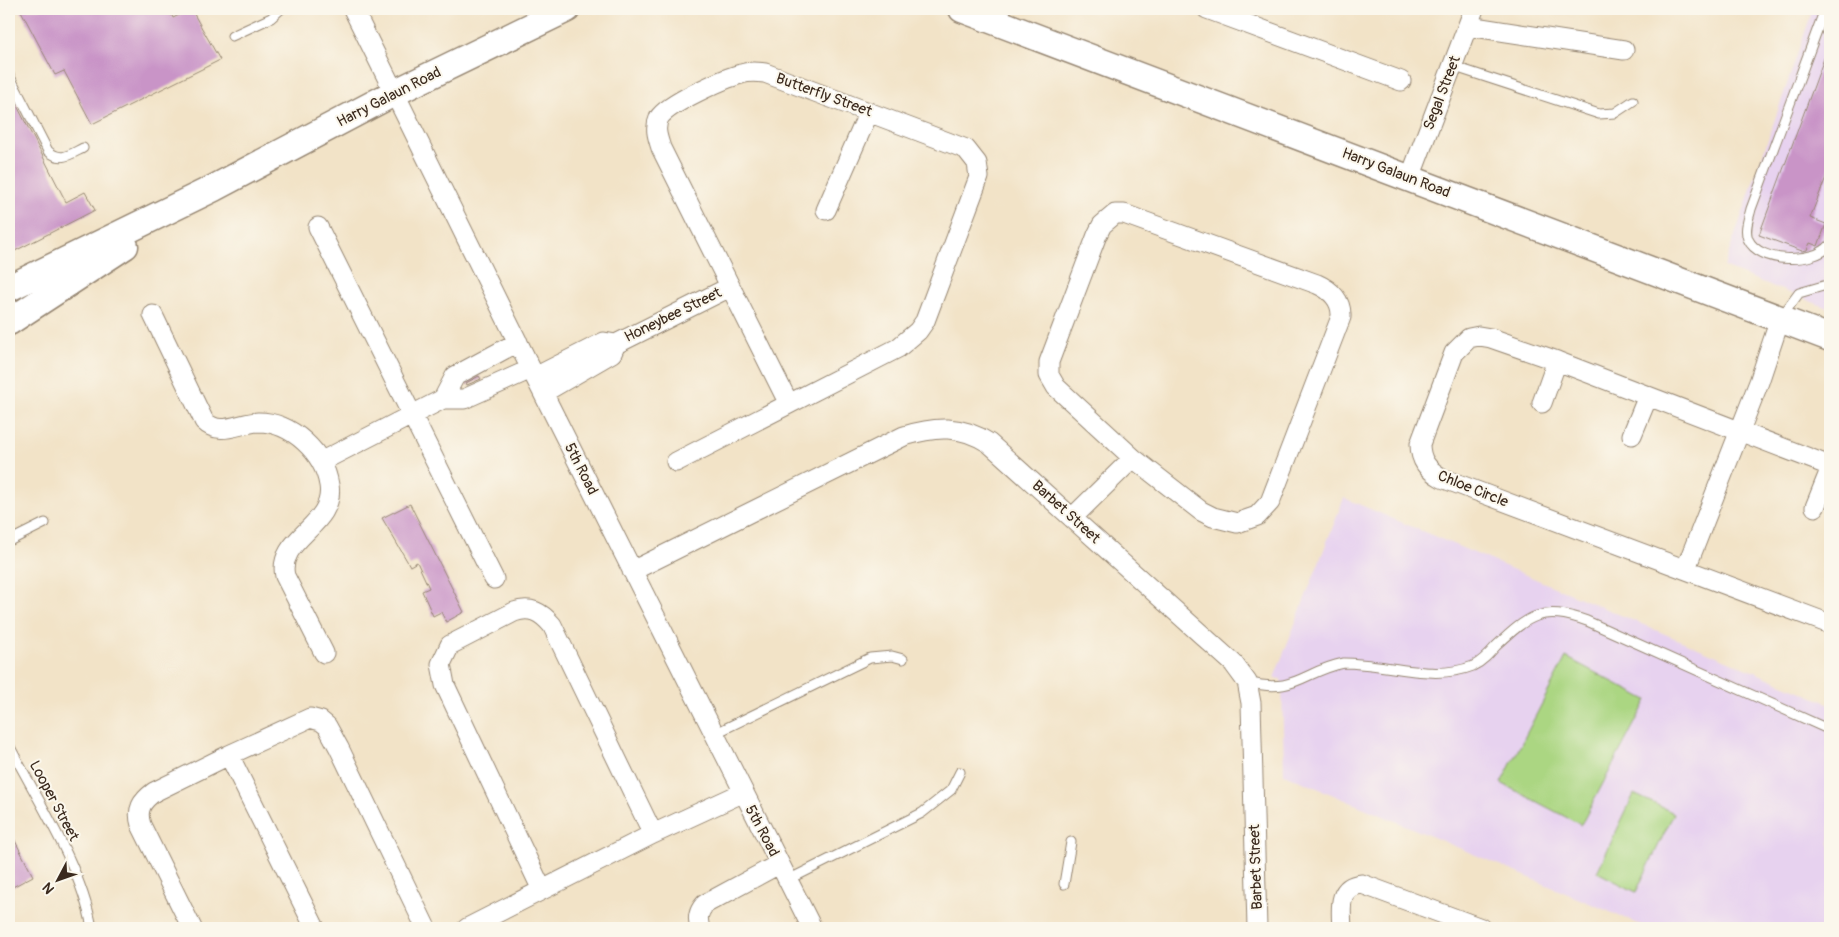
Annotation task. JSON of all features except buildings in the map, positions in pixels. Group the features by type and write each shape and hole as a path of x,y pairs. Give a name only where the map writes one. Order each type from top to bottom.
{"main road":[{"name":"Harry Galaun Road","path":"9,288 214,188 394,92 567,9"},
{"name":"Harry Galaun Road","path":"962,9 1830,338"},
{"name":"Harry Galaun Road","path":"9,322 214,188"}],"street":[{"name":"5th Road","path":"353,9 742,793 812,928"},
{"path":"1207,9 1401,81"},
{"name":"Segal Street","path":"1410,178 1471,17"},
{"path":"1471,17 1624,50"},
{"name":"Butterfly Street","path":"676,462 789,404 898,348 918,332 925,320 979,177 977,163 966,149 765,73 753,72 731,77 677,104 660,116 656,130 662,148 789,404"},
{"path":"826,210 868,112"},
{"path":"1115,214 1124,214 1317,284 1334,295 1339,304 1340,317 1270,502 1257,516 1237,523 1213,517 1201,511 1133,458 1056,387 1049,375 1049,362 1097,235 1107,219 1115,214"},
{"path":"318,226 414,414 494,578"},
{"name":"Honeybee Street","path":"443,399 464,399 536,380 604,342 616,344 730,287"},
{"path":"153,315 208,426 220,429 258,422 272,424 302,440 322,461 330,489 325,511 287,553 283,566 285,576 324,653"},
{"path":"1780,319 1739,433 1686,568 1830,624"},
{"name":"Chloe Circle","path":"1686,568 1442,478 1432,472 1424,464 1420,454 1423,433 1454,353 1469,338 1479,336 1492,338 1648,396 1830,468"},
{"path":"322,461 443,399 456,376 518,342"},
{"path":"1542,403 1557,362"},
{"path":"1632,435 1648,396"},
{"name":"Barbet Street","path":"632,571 904,436 938,428 966,431 989,443 1233,663 1247,682 1251,703 1257,928"},
{"path":"1072,518 1133,458"},
{"path":"1815,508 1830,468"},
{"path":"542,890 445,685 441,664 450,646 514,612 523,609 535,611 545,617 552,626 653,834"},
{"path":"192,928 141,825 138,817 139,807 154,792 307,719 321,721 327,726 426,928"},
{"path":"229,756 315,928"},
{"path":"467,928 653,834 742,793"},
{"path":"700,928 699,910 705,904 784,872"},
{"path":"1342,928 1342,898 1349,888 1362,884 1481,928"}],"lane":[{"path":"232,36 271,18 281,9"},
{"path":"1824,9 1751,209 1747,231 1753,246 1765,254 1776,258 1817,255 1830,245"},
{"path":"1452,66 1599,114 1622,111 1632,101"},
{"path":"9,75 48,151 57,158 63,158 83,148"},
{"path":"1780,319 1799,293 1830,284"},
{"path":"9,541 45,523"},
{"path":"1247,682 1260,686 1288,685 1331,666 1344,664 1452,672 1475,665 1483,660 1520,623 1530,617 1544,612 1557,612 1587,621 1830,730"},
{"path":"714,734 870,658 892,656 903,659"},
{"name":"Looper Street","path":"9,745 73,868 87,904 92,928"},
{"path":"784,872 922,813 951,790 960,772"},
{"path":"1064,884 1071,842"}],"shaded area":[{"path":"1813,9 1830,9 1830,309 1724,267"},
{"path":"1344,498 1830,704 1830,921 1827,928 1648,928 1284,774 1282,686 1281,679 1274,678"}],"green space":[{"path":"1566,657 1647,700 1581,825 1501,783"},
{"path":"1634,794 1674,813 1636,892 1597,872"}]}
